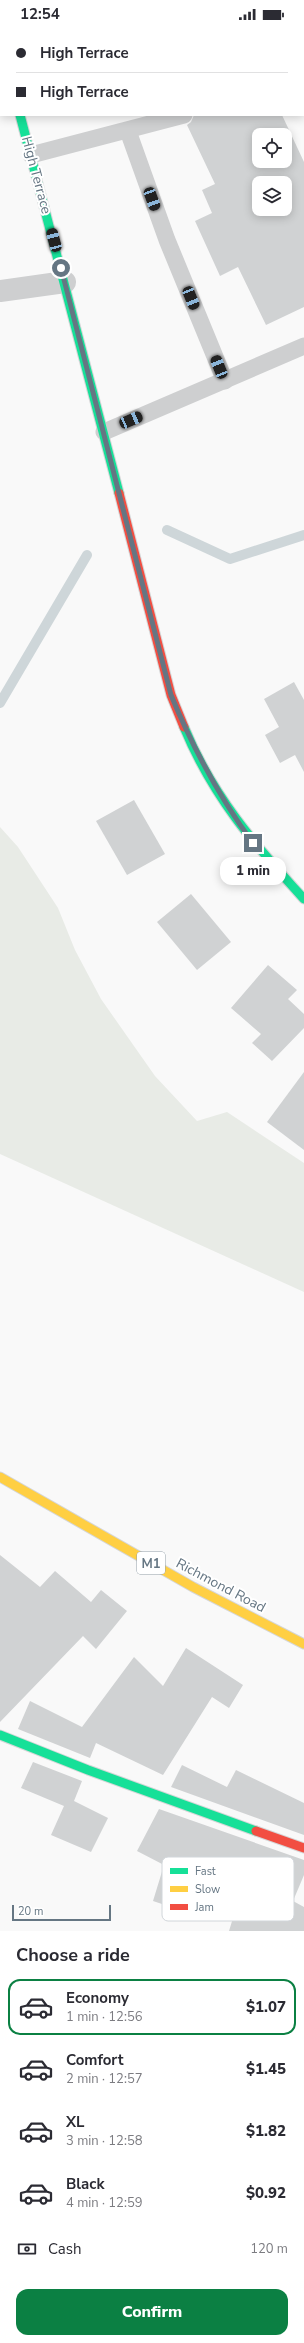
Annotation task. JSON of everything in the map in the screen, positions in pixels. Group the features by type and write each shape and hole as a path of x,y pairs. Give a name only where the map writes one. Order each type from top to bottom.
{"main road":[{"name":"High Terrace","path":"20,116 65,282 169,688 190,741 232,815 253,843 304,899"},
{"name":"Richmond Road","path":"0,1477 193,1587 304,1644"},
{"path":"0,1735 88,1770 304,1848"}],"street":[{"path":"0,291 65,282"}],"lane":[{"path":"31,155 128,131 180,116"},
{"path":"128,131 167,240 225,381"},
{"path":"104,432 304,346"}],"shaded area":[{"path":"0,827 18,847 58,908 75,950 101,999 155,1076 197,1121 227,1112 304,1163 304,1292 0,1154"}],"building":[{"path":"194,116 282,116 288,128 252,128 252,168 292,168 292,136 304,162 304,307 266,325 238,267 220,276 195,221 212,213 202,190 215,184 187,125 191,122"},
{"path":"294,682 304,700 304,772 295,755 280,763 265,735 279,727 264,699"},
{"path":"134,800 165,854 127,875 96,821"},
{"path":"191,894 231,942 197,970 157,922"},
{"path":"268,965 297,990 288,999 304,1014 304,1028 272,1061 252,1043 261,1034 231,1008"},
{"path":"304,1072 304,1150 267,1122"},
{"path":"0,1555 40,1587 55,1571 91,1602 101,1590 127,1611 96,1649 83,1636 0,1722"},
{"path":"186,1648 243,1685 229,1708 212,1697 163,1775 96,1743 90,1758 18,1729 30,1701 82,1727 134,1657 163,1686"},
{"path":"33,1762 82,1781 74,1801 108,1818 91,1852 51,1835 64,1806 21,1788"},
{"path":"182,1765 227,1787 236,1770 304,1803 304,1835 171,1787"},
{"path":"159,1809 304,1860 304,1875 294,1899 294,1857 162,1857 162,1864 137,1851"},
{"path":"162,1872 162,1904 153,1901"},
{"path":"294,1902 304,1907 304,1931 229,1931 232,1921 294,1921"}],"waterway":[{"path":"167,530 230,559 304,535"},
{"path":"0,703 87,555"}],"traffic: fast":[{"path":"20,116 119,493"},
{"path":"184,727 208,776 236,819 268,859 304,899"},
{"path":"0,1735 88,1770 256,1831"}],"traffic: slow":[{"path":"0,1477 193,1587 304,1644"}],"traffic: jam":[{"path":"119,493 171,695 184,727"},
{"path":"256,1831 304,1848"}],"route":[{"path":"61,268 104,432 153,630 171,695 193,748 228,809 253,843"}]}
